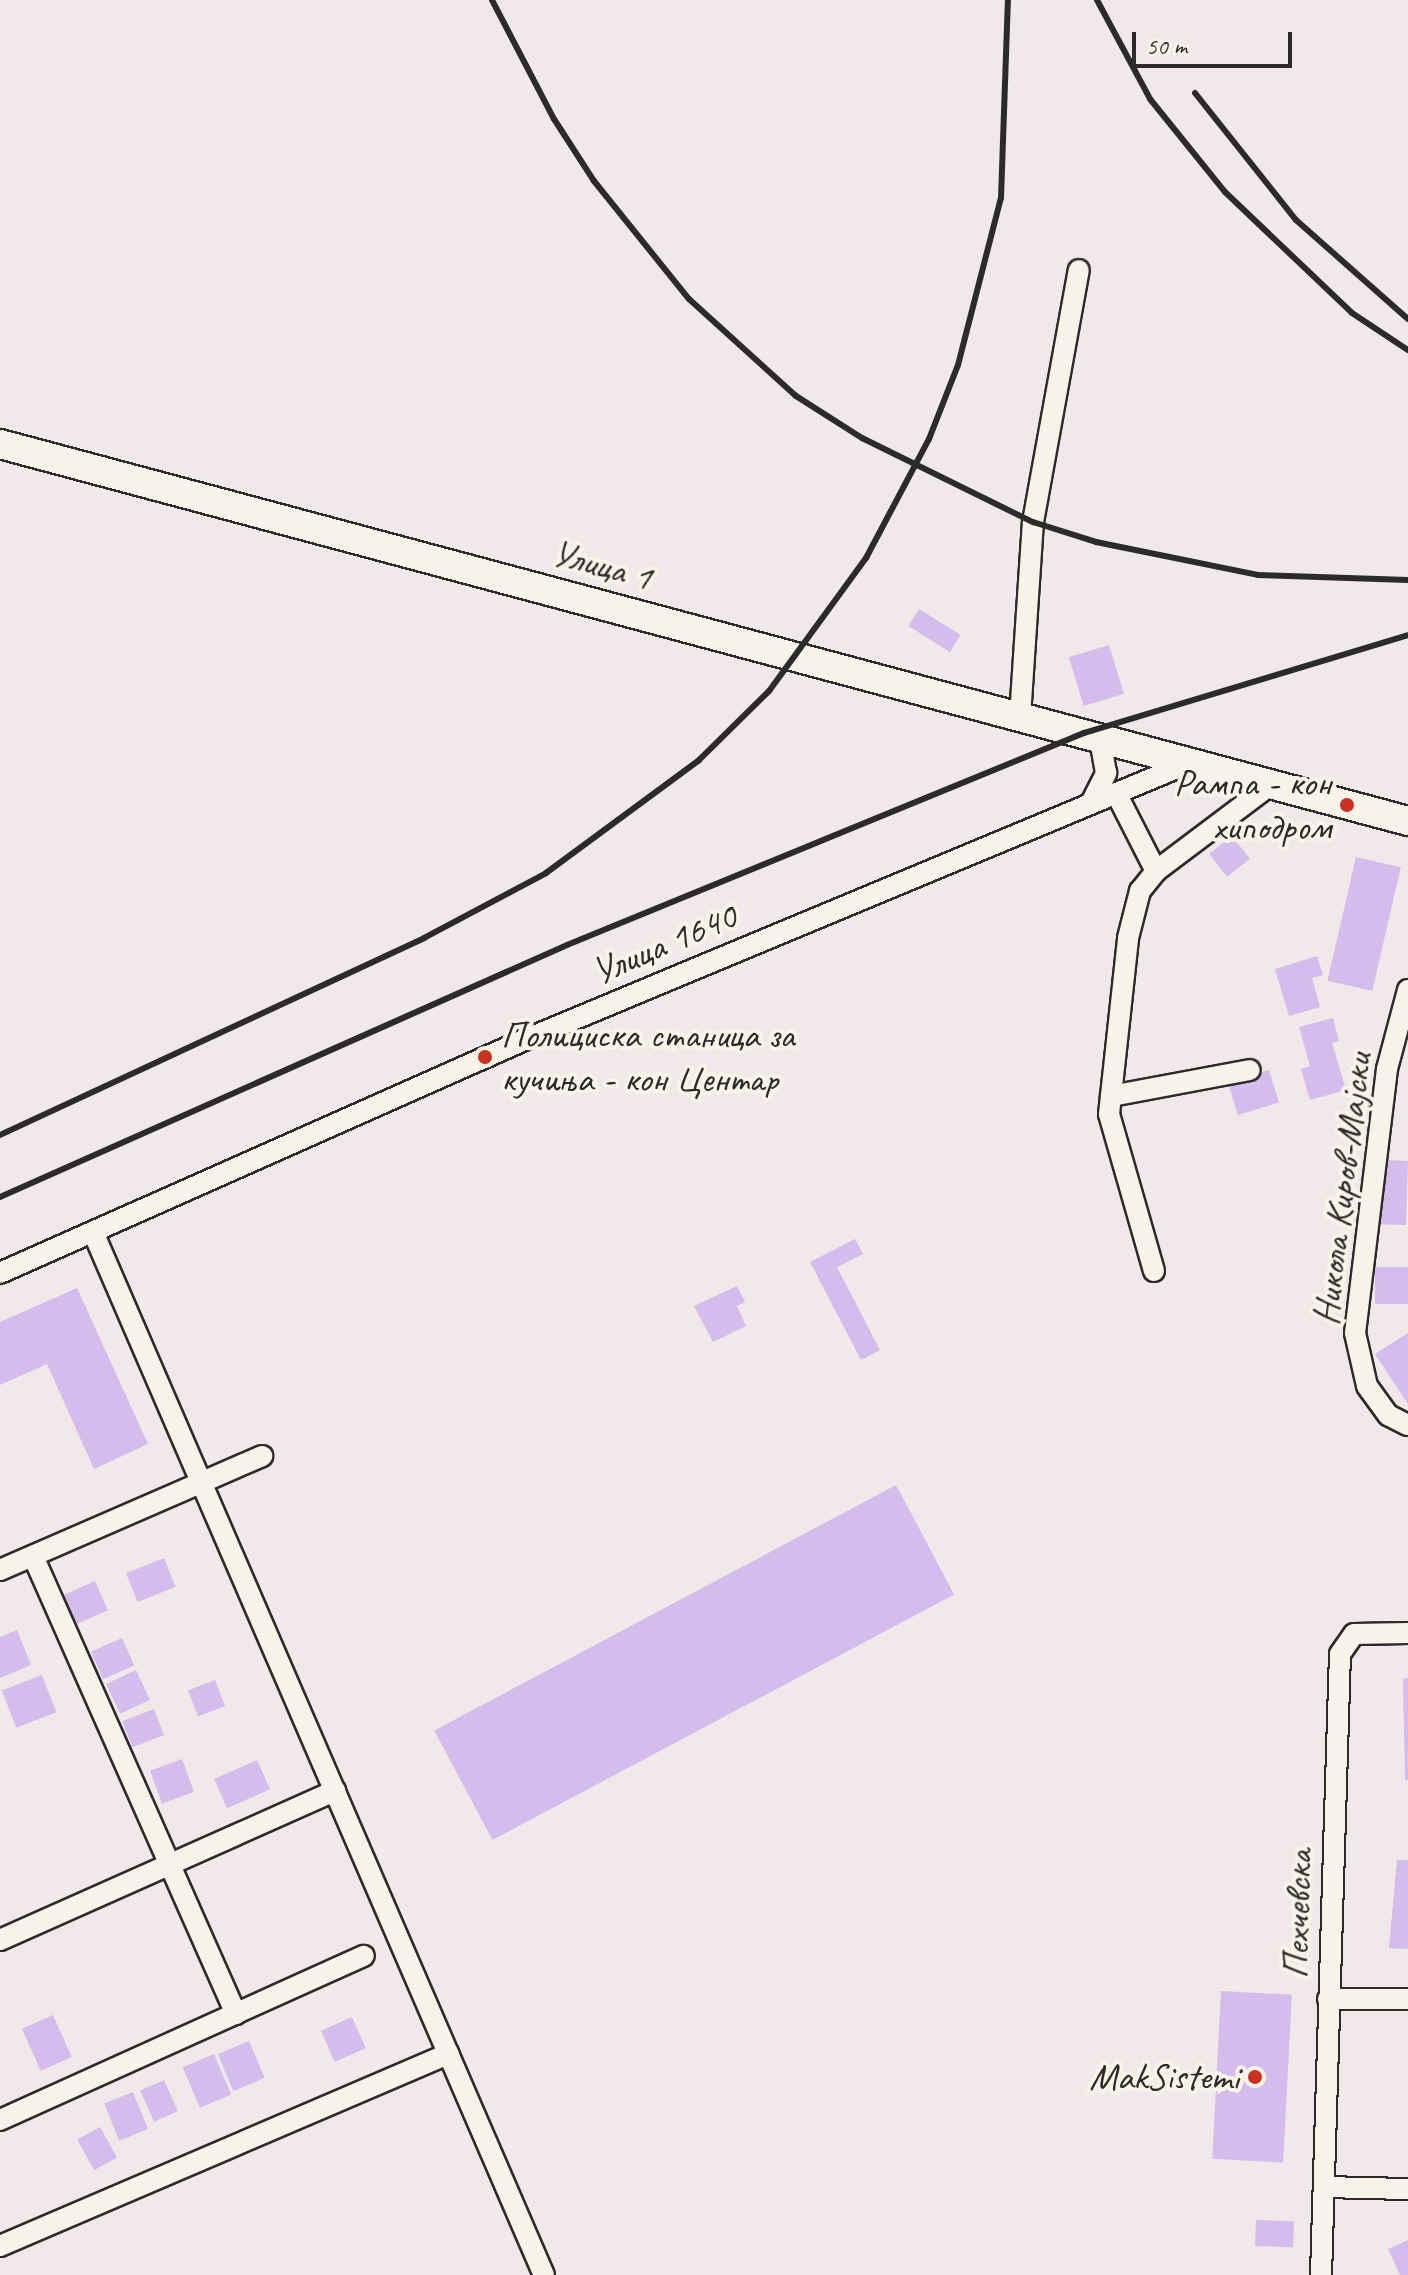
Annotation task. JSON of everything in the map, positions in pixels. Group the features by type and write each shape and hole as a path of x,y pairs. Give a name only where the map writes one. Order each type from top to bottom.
{"main road":[{"name":"Улица 1","path":"0,444 1020,717 1184,765 1408,821"}],"street":[{"path":"1020,717 1033,522 1079,270"},
{"path":"1091,803 1106,773 1100,739"},
{"name":"Улица 1640","path":"0,1273 522,1041 1184,765"},
{"path":"1154,1271 1112,1137 1111,1096 1128,938 1140,891 1156,871 1270,785"},
{"path":"1116,793 1156,871"},
{"name":"Никола Киров-Мајски","path":"1408,990 1387,1069 1355,1333 1367,1386 1388,1415 1408,1425"},
{"path":"1111,1096 1250,1070"},
{"path":"93,1232 544,2275"},
{"path":"0,1570 262,1456"},
{"path":"33,1556 236,2014"},
{"name":"Пехчевска","path":"1321,2275 1328,1999 1343,1644 1363,1631 1408,1633"},
{"path":"0,1940 335,1791"},
{"path":"0,2120 364,1956"},
{"path":"1328,1999 1408,1999"},
{"path":"0,2246 449,2054"},
{"path":"1324,2187 1408,2189"}],"building":[{"path":"919,609 961,635 950,652 908,626"},
{"path":"1109,645 1124,694 1084,706 1069,657"},
{"path":"1232,836 1250,859 1227,877 1209,854"},
{"path":"1356,857 1401,867 1372,991 1327,981"},
{"path":"1317,956 1323,975 1312,978 1320,1007 1289,1016 1275,969"},
{"path":"1333,1018 1339,1041 1332,1043 1346,1090 1310,1100 1301,1069 1310,1066 1299,1027"},
{"path":"1269,1070 1279,1103 1238,1115 1228,1083"},
{"path":"1384,1160 1408,1161 1406,1225 1372,1224 1372,1195 1384,1195"},
{"path":"855,1239 863,1254 837,1267 880,1350 861,1360 810,1262"},
{"path":"1375,1267 1408,1267 1408,1304 1375,1304"},
{"path":"737,1286 745,1302 737,1306 746,1326 713,1342 694,1306"},
{"path":"77,1288 148,1444 94,1469 47,1364 0,1385 0,1322"},
{"path":"1408,1333 1408,1404 1375,1354"},
{"path":"896,1485 954,1594 492,1840 434,1731"},
{"path":"164,1558 176,1587 138,1602 126,1573"},
{"path":"95,1581 108,1610 72,1626 59,1597"},
{"path":"17,1630 31,1665 0,1678 0,1637"},
{"path":"122,1638 134,1665 103,1679 91,1652"},
{"path":"136,1670 150,1700 120,1714 106,1684"},
{"path":"42,1675 56,1712 16,1728 2,1690"},
{"path":"1408,1678 1408,1780 1405,1780 1403,1679"},
{"path":"215,1680 225,1706 198,1717 188,1690"},
{"path":"154,1709 164,1735 132,1747 122,1721"},
{"path":"182,1759 194,1792 162,1804 150,1771"},
{"path":"257,1760 270,1789 227,1808 214,1779"},
{"path":"1397,1860 1408,1860 1408,1949 1389,1948"},
{"name":"MakSistemi","path":"1221,1991 1292,1995 1283,2162 1212,2159"},
{"path":"53,2015 72,2057 41,2071 22,2029"},
{"path":"352,2017 366,2048 335,2062 321,2031"},
{"path":"249,2041 265,2078 233,2091 218,2054"},
{"path":"214,2054 231,2095 200,2108 183,2067"},
{"path":"164,2080 178,2111 154,2122 140,2091"},
{"path":"133,2092 148,2129 119,2141 104,2104"},
{"path":"100,2127 117,2158 94,2170 77,2140"},
{"path":"1256,2220 1294,2221 1293,2247 1255,2246"},
{"path":"1408,2240 1408,2275 1400,2275 1388,2249"}],"railway":[{"path":"492,0 554,119 594,181 689,299 796,396 862,438 1033,522 1096,542 1258,575 1408,580"},
{"path":"0,1135 424,938 546,873 699,760 769,691 866,558 929,439 958,365 1001,198 1008,0"},
{"path":"1097,0 1150,99 1225,192 1352,313 1408,350"},
{"path":"1195,93 1296,220 1408,319"},
{"path":"0,1197 567,945 1084,733 1408,635"}],"place":[{"name":"Рампа - кон хиподром","path":"1347,805"},
{"name":"Полициска станица за кучиња - кон Центар","path":"485,1057"},
{"name":"MakSistemi","path":"1255,2077"}]}
